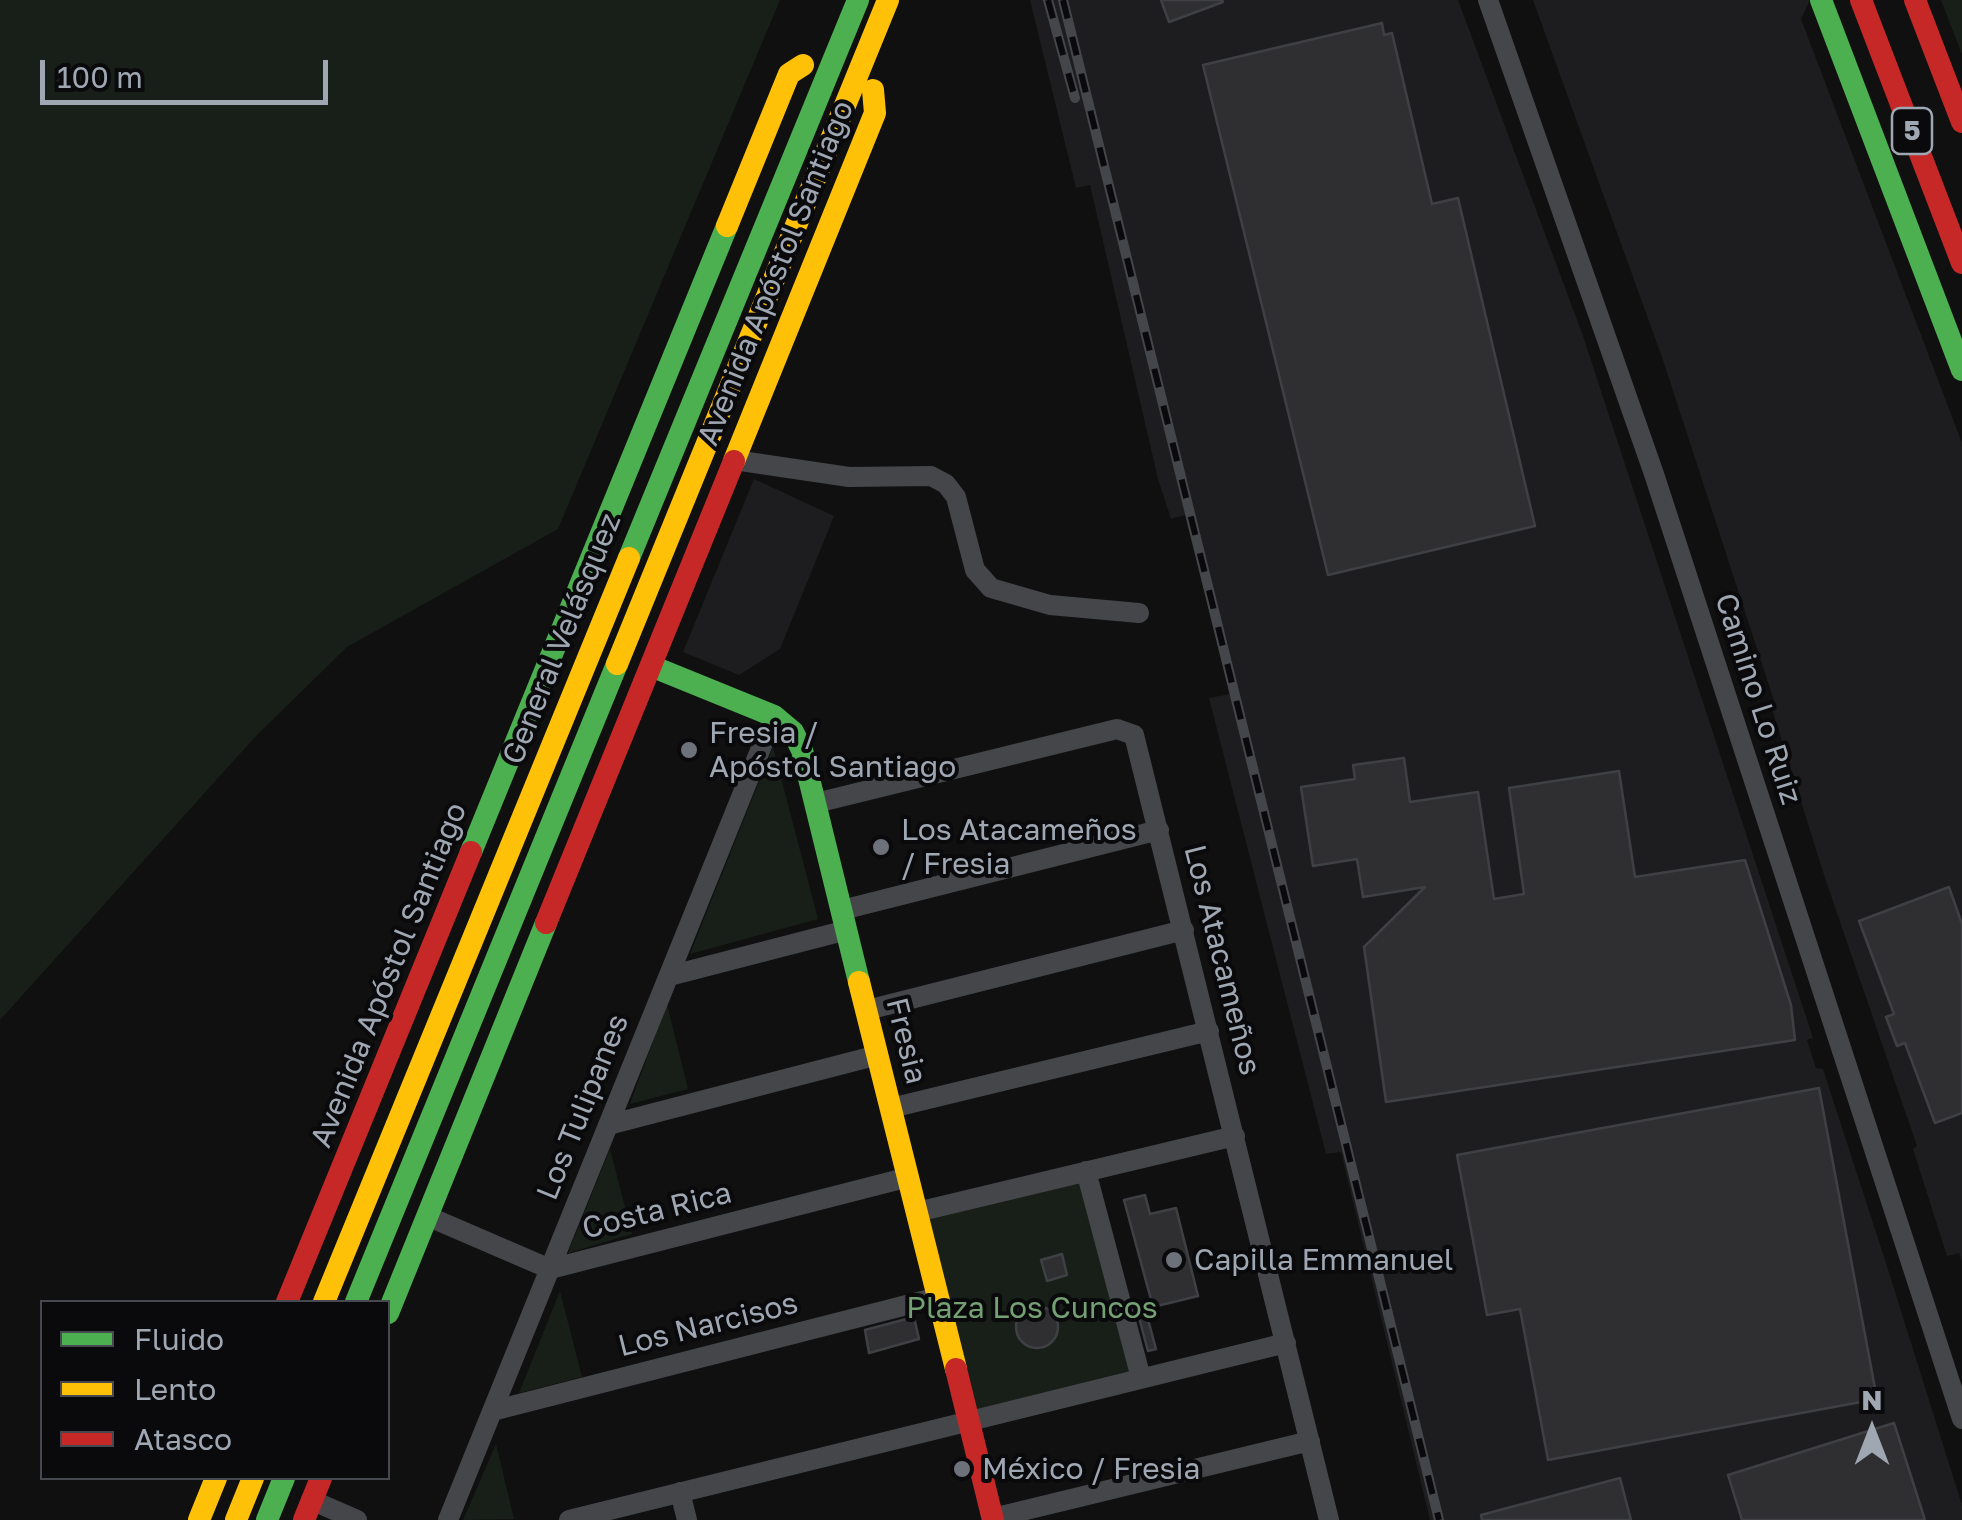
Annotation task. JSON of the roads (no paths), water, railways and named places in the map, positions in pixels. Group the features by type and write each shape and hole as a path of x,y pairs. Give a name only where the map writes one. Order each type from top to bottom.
{"main road":[{"name":"General Velásquez","path":"325,1300 858,0"},
{"name":"General Velásquez","path":"357,1300 888,0"},
{"path":"1821,0 1962,370"},
{"name":"5","path":"1861,0 1962,263"},
{"name":"5","path":"1915,0 1962,122"},
{"name":"Avenida Apóstol Santiago","path":"288,1300 789,74 803,65"},
{"name":"Avenida Apóstol Santiago","path":"390,1308 875,113 873,90"},
{"path":"651,666 774,716"},
{"name":"Fresia","path":"774,716 798,741 816,803 993,1519"},
{"path":"198,1520 215,1480"},
{"path":"236,1520 252,1480"},
{"path":"267,1520 283,1480"},
{"path":"308,1510 320,1480"}],"street":[{"name":"Camino Lo Ruiz","path":"1488,0 1654,474 1962,1419"},
{"path":"734,460 849,477 931,476 946,484 956,498 975,570 991,588 1050,605 1139,613"},
{"name":"Los Tulipanes","path":"448,1520 774,716"},
{"name":"Los Atacameños","path":"816,803 1124,729 1136,739 1329,1520"},
{"path":"669,976 845,920 1160,830"},
{"path":"867,1010 1184,930"},
{"path":"892,1108 1209,1031"},
{"path":"608,1125 878,1055"},
{"path":"917,1212 1235,1136"},
{"path":"1086,1171 1141,1378"},
{"name":"Costa Rica","path":"427,1216 550,1269 908,1178"},
{"name":"Los Narcisos","path":"492,1411 938,1297"},
{"path":"569,1520 968,1418 1286,1343"},
{"path":"993,1519 1310,1441"},
{"path":"680,1492 688,1520"},
{"path":"308,1510 357,1520"}],"railway":[{"path":"1048,0 1075,98"},
{"path":"1063,0 1439,1520"}],"place":[{"name":"Fresia / Apóstol Santiago","path":"689,750"},
{"name":"Los Atacameños / Fresia","path":"881,847"},
{"name":"Capilla Emmanuel","path":"1174,1260"},
{"name":"México / Fresia","path":"962,1469"}],"park label":[{"name":"Plaza Los Cuncos","path":"1032,1308"}]}
